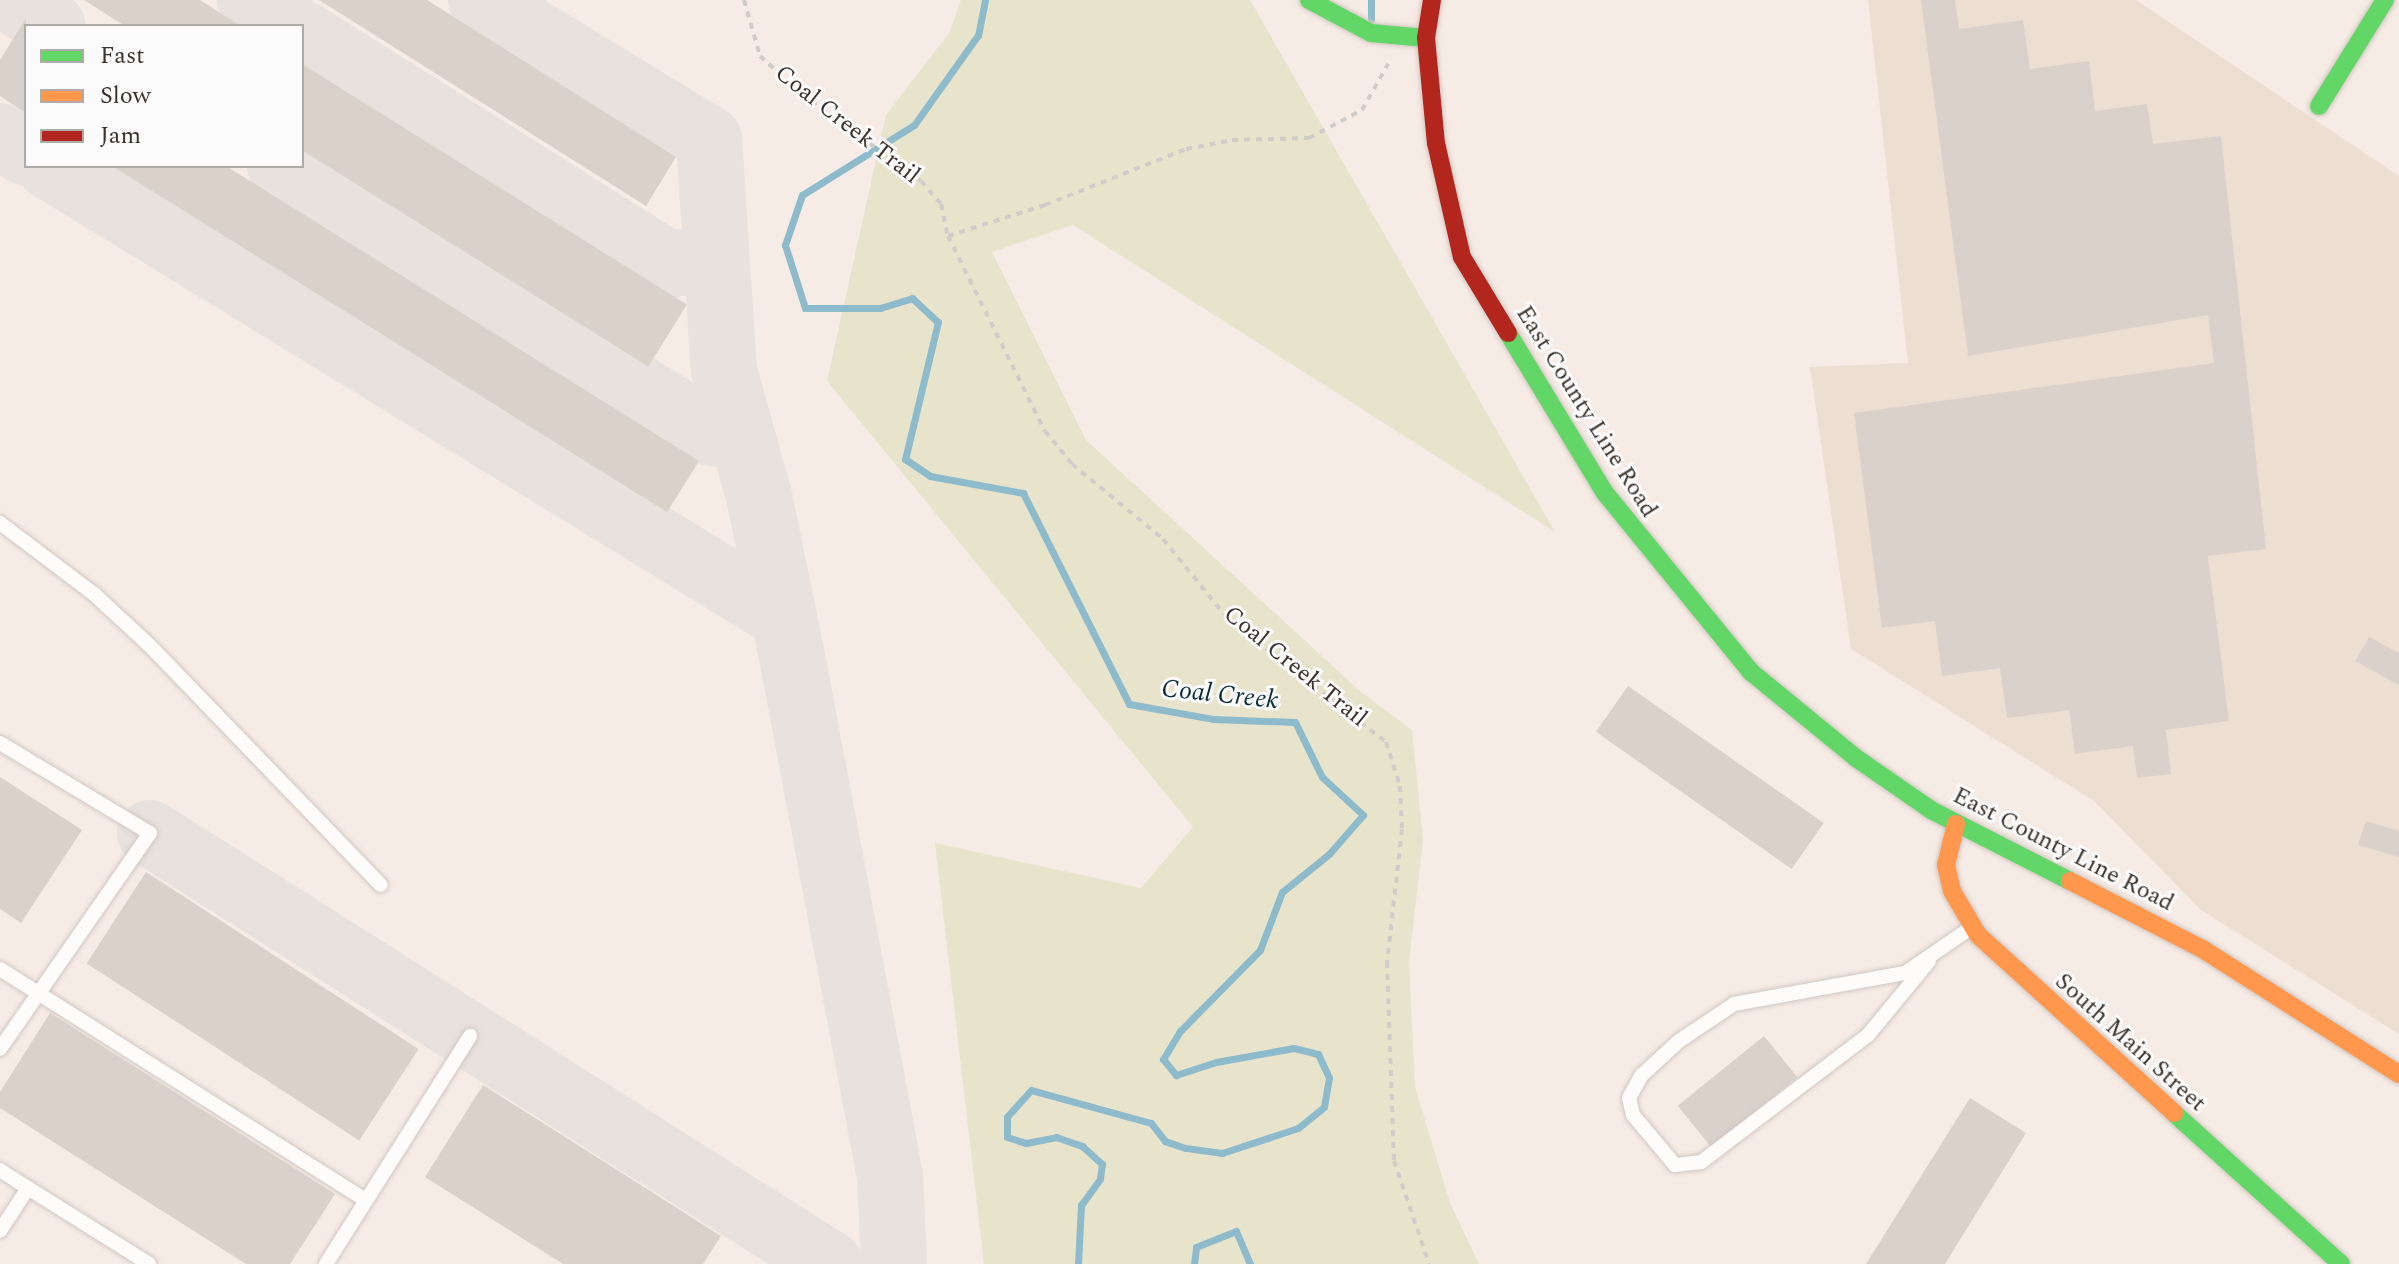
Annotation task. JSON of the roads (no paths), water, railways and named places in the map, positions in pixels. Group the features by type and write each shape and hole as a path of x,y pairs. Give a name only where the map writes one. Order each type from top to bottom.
{"main road":[{"path":"1309,0 1371,33 1426,38"},
{"name":"East County Line Road","path":"1432,0 1426,38 1436,143 1462,257 1605,493 1676,587 1751,672 1856,758 1956,824 2204,950 2399,1074"},
{"path":"2319,106 2385,0"},
{"name":"South Main Street","path":"1956,824 1946,865 1952,891 1972,927 2341,1264"}],"lane":[{"path":"0,523 94,594 150,646 381,885"},
{"path":"0,743 150,833 35,993 0,1049"},
{"path":"1929,961 1868,1035 1701,1162 1675,1165 1633,1115 1629,1098 1642,1075 1679,1041 1734,1004 1905,973 1929,961 1972,927"},
{"path":"0,969 366,1200"},
{"path":"326,1264 470,1036"},
{"path":"0,1170 149,1264"},
{"path":"0,1231 28,1188"}],"waterway":[{"name":"Coal Creek","path":"985,0 978,35 914,125 802,195 785,245 805,308 880,308 912,298 938,322 905,459 930,476 1023,493 1129,704 1213,719 1295,722 1322,777 1363,815 1329,854 1282,892 1260,950 1180,1031 1163,1059 1176,1075 1216,1062 1294,1048 1318,1054 1329,1078 1324,1107 1298,1128 1222,1153 1185,1148 1165,1141 1151,1123 1031,1090 1007,1117 1007,1137 1026,1143 1056,1137 1082,1146 1102,1164 1100,1179 1081,1205 1078,1264"},
{"path":"1371,0 1371,19"},
{"name":"Coal Creek","path":"1194,1264 1196,1247 1236,1231 1250,1264"}]}
